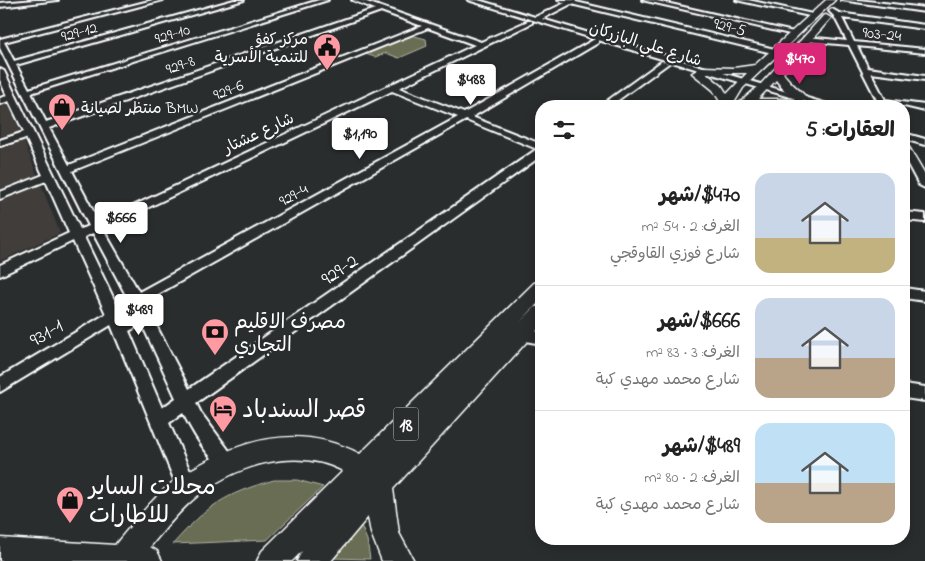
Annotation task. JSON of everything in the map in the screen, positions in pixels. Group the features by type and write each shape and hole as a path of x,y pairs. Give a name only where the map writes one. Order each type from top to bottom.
{"main road":[{"path":"733,100 751,86 776,73 833,9 844,0"},
{"path":"745,100 760,68 814,15 833,9"},
{"path":"700,71 734,71 760,68"},
{"path":"700,71 718,88 724,100"},
{"path":"776,73 799,100"},
{"name":"18","path":"312,561 371,476 535,295"},
{"name":"18","path":"272,561 530,336"},
{"path":"0,552 134,560 154,520 187,487 229,462 267,450 302,448 334,454 371,476 384,533 399,561"}],"street":[{"path":"0,4 55,0"},
{"path":"160,0 0,40 4,64 6,99 30,133 42,158 76,235 118,322 187,487"},
{"name":"929-12","path":"4,64 241,0"},
{"name":"929-10","path":"27,92 325,0"},
{"path":"355,0 482,45"},
{"name":"شارع علي البازركان","path":"458,0 795,100"},
{"name":"شارع علي البازركان","path":"471,0 665,63 700,71"},
{"name":"929-5","path":"561,0 574,1 776,52"},
{"path":"645,0 794,33"},
{"path":"739,0 814,15"},
{"path":"844,0 925,10"},
{"name":"شارع عشتار","path":"0,271 76,235 96,228 574,1"},
{"path":"833,9 925,27"},
{"path":"833,9 881,100"},
{"name":"929-8","path":"45,126 382,10"},
{"name":"929-6","path":"67,169 428,26"},
{"name":"903-24","path":"807,39 925,52"},
{"name":"929-4","path":"136,300 465,117 596,41"},
{"path":"613,100 665,63"},
{"path":"4,64 27,92 96,228 145,316 186,401 206,437 223,458 229,462"},
{"path":"864,70 925,78"},
{"path":"392,88 535,146"},
{"path":"910,107 925,108"},
{"path":"910,130 925,135"},
{"path":"0,143 30,133"},
{"path":"910,138 925,142"},
{"path":"42,158 59,153"},
{"name":"929-2","path":"159,420 535,153"},
{"path":"910,159 925,185"},
{"path":"0,196 50,176"},
{"path":"910,217 925,218"},
{"path":"910,294 925,296"},
{"name":"931-1","path":"0,385 118,322 145,316"},
{"path":"910,392 925,394"}],"shaded area":[{"path":"8,101 60,233 0,261 0,104"}],"green space":[{"path":"411,35 426,39 427,46 399,58 386,53 375,57 365,54"},
{"path":"274,480 297,480 323,487 267,540 173,544 196,520 217,503 229,496"},
{"path":"360,523 367,540 370,559 333,558"}],"place":[{"name":"مركز كفؤ للتنمية الأسرية","path":"327,71"},
{"name":"منتظر لصيانة BMW","path":"62,131"},
{"name":"مصرف الاقليم التجاري","path":"215,356"},
{"name":"قصر السندباد","path":"223,433"},
{"name":"محلات الساير للاطارات","path":"70,524"}]}
